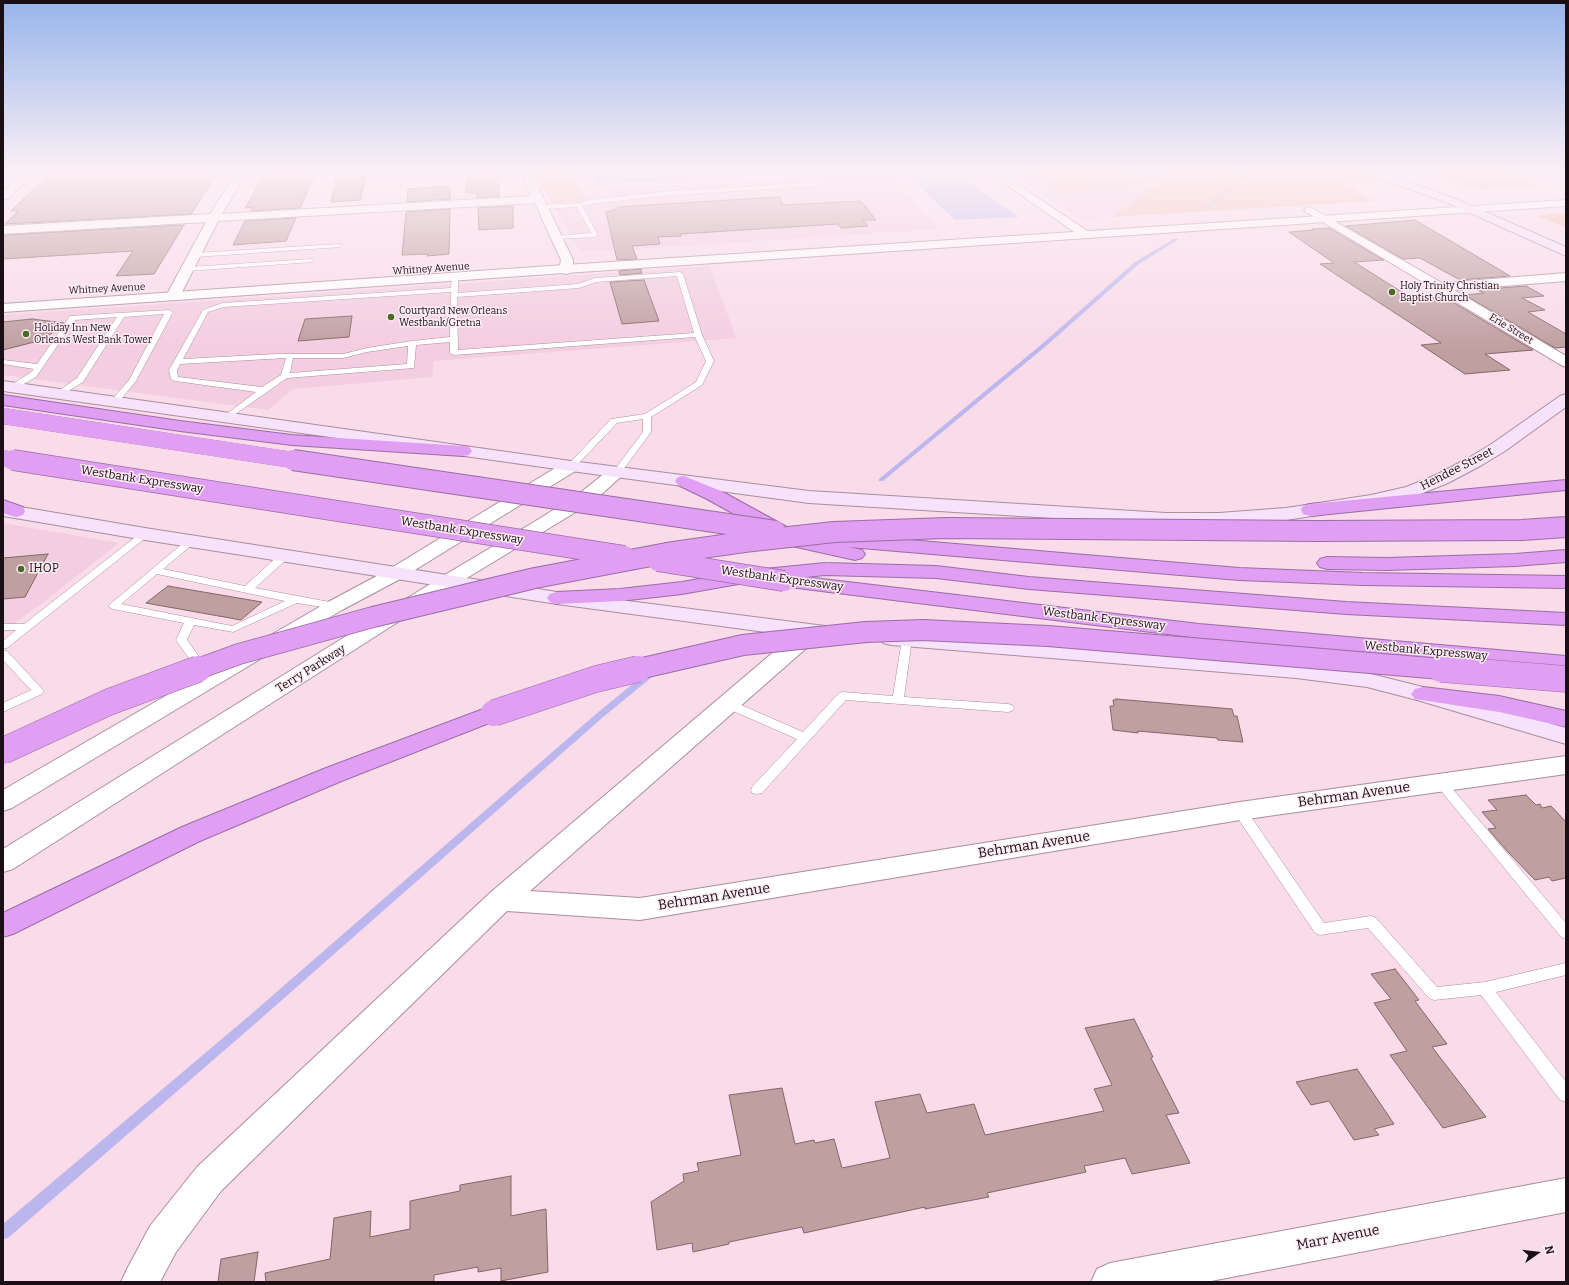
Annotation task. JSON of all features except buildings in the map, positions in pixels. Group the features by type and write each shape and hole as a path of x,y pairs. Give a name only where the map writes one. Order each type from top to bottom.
{"highway":[{"path":"6,391 180,426 292,440 463,451"},
{"path":"3,416 520,494 838,540 1247,574 1371,579 1566,582"},
{"name":"Westbank Expressway","path":"3,458 784,581 1199,631 1566,663"},
{"path":"684,481 714,495 799,542 936,572"},
{"path":"1310,510 1566,485"},
{"path":"3,751 109,702 247,652 373,617 535,578 667,553 736,543 834,532 946,528 1325,531 1522,530 1566,527"},
{"path":"1075,560 1387,564 1515,560 1566,556"},
{"path":"556,598 620,595 666,590 744,577 825,569 936,572 1029,583 1346,608 1515,617 1566,618"},
{"path":"3,926 192,834 335,774 487,715 596,679 744,645 866,632 922,630 967,631 1048,636 1475,673 1566,679"},
{"path":"1423,694 1498,704 1566,719"}],"main road":[{"path":"1525,230 1566,252"},
{"path":"6,391 60,394 571,466 810,497 944,507 1166,519 1219,519 1286,514 1310,510"},
{"name":"Hendee Street","path":"1310,510 1371,501 1412,491 1442,479 1499,447 1566,399"},
{"path":"7,509 145,534 395,574 450,580 556,598 811,632 1296,672 1367,680 1423,694 1566,736"}],"street":[{"path":"176,290 208,230"},
{"path":"553,230 566,265"},
{"name":"Whitney Avenue","path":"26,294 176,290 454,287 566,265 1023,230"},
{"path":"1080,230 1087,235"},
{"name":"Whitney Avenue","path":"3,308 176,290 1152,230"},
{"name":"Erie Street","path":"1344,230 1566,362"},
{"path":"1439,286 1565,277"},
{"path":"3,802 335,606 395,574 571,466"},
{"name":"Terry Parkway","path":"5,859 450,580 587,497 617,472"},
{"path":"140,1282 164,1239 209,1179 501,900 811,632"},
{"name":"Behrman Avenue","path":"501,900 640,909 1240,811 1566,765"},
{"name":"Marr Avenue","path":"1110,1282 1566,1195"}],"lane":[{"path":"557,238 595,235 592,230"},
{"path":"195,255 339,246"},
{"path":"188,269 311,261"},
{"path":"263,390 175,379 173,370 205,311 223,305 454,287 579,286 595,280 680,274 698,335 710,361 699,383 647,416 614,421 571,466"},
{"path":"454,287 454,353 698,335"},
{"path":"6,391 33,375 73,318 169,312 132,381 114,402"},
{"path":"60,394 80,380 122,315"},
{"path":"178,362 290,356 343,356 367,350 412,343 454,339"},
{"path":"227,418 263,390 285,376 411,366 412,343"},
{"path":"285,376 290,356"},
{"path":"3,362 39,367"},
{"path":"617,472 647,432 647,416"},
{"path":"3,646 145,534"},
{"path":"191,541 113,606 233,629 296,600"},
{"path":"248,589 284,556"},
{"path":"156,571 296,600 335,606"},
{"path":"190,621 181,640 210,680"},
{"path":"3,627 27,627"},
{"path":"898,700 907,639"},
{"path":"3,653 38,691 3,708"},
{"path":"757,790 843,696 1008,708"},
{"path":"728,704 805,738"},
{"path":"1441,783 1566,933"},
{"path":"1240,811 1320,929 1371,922 1434,994 1485,988 1566,969"},
{"path":"1485,988 1566,1095"}],"shaded area":[{"path":"567,230 924,230 621,250 580,251"},
{"path":"710,266 736,338 434,361 432,377 293,389 268,410 3,375 3,315"},
{"path":"3,523 119,543 3,632"}],"waterway":[{"path":"881,480 1044,345 1137,263 1177,239"},
{"path":"3,1233 253,1019 599,716 649,675"}],"place":[{"name":"Holy Trinity Christian Baptist Church","path":"1392,292"},
{"name":"Courtyard New Orleans Westbank/Gretna","path":"391,317"},
{"name":"Holiday Inn New Orleans West Bank Tower","path":"26,334"},
{"name":"IHOP","path":"21,569"}]}
